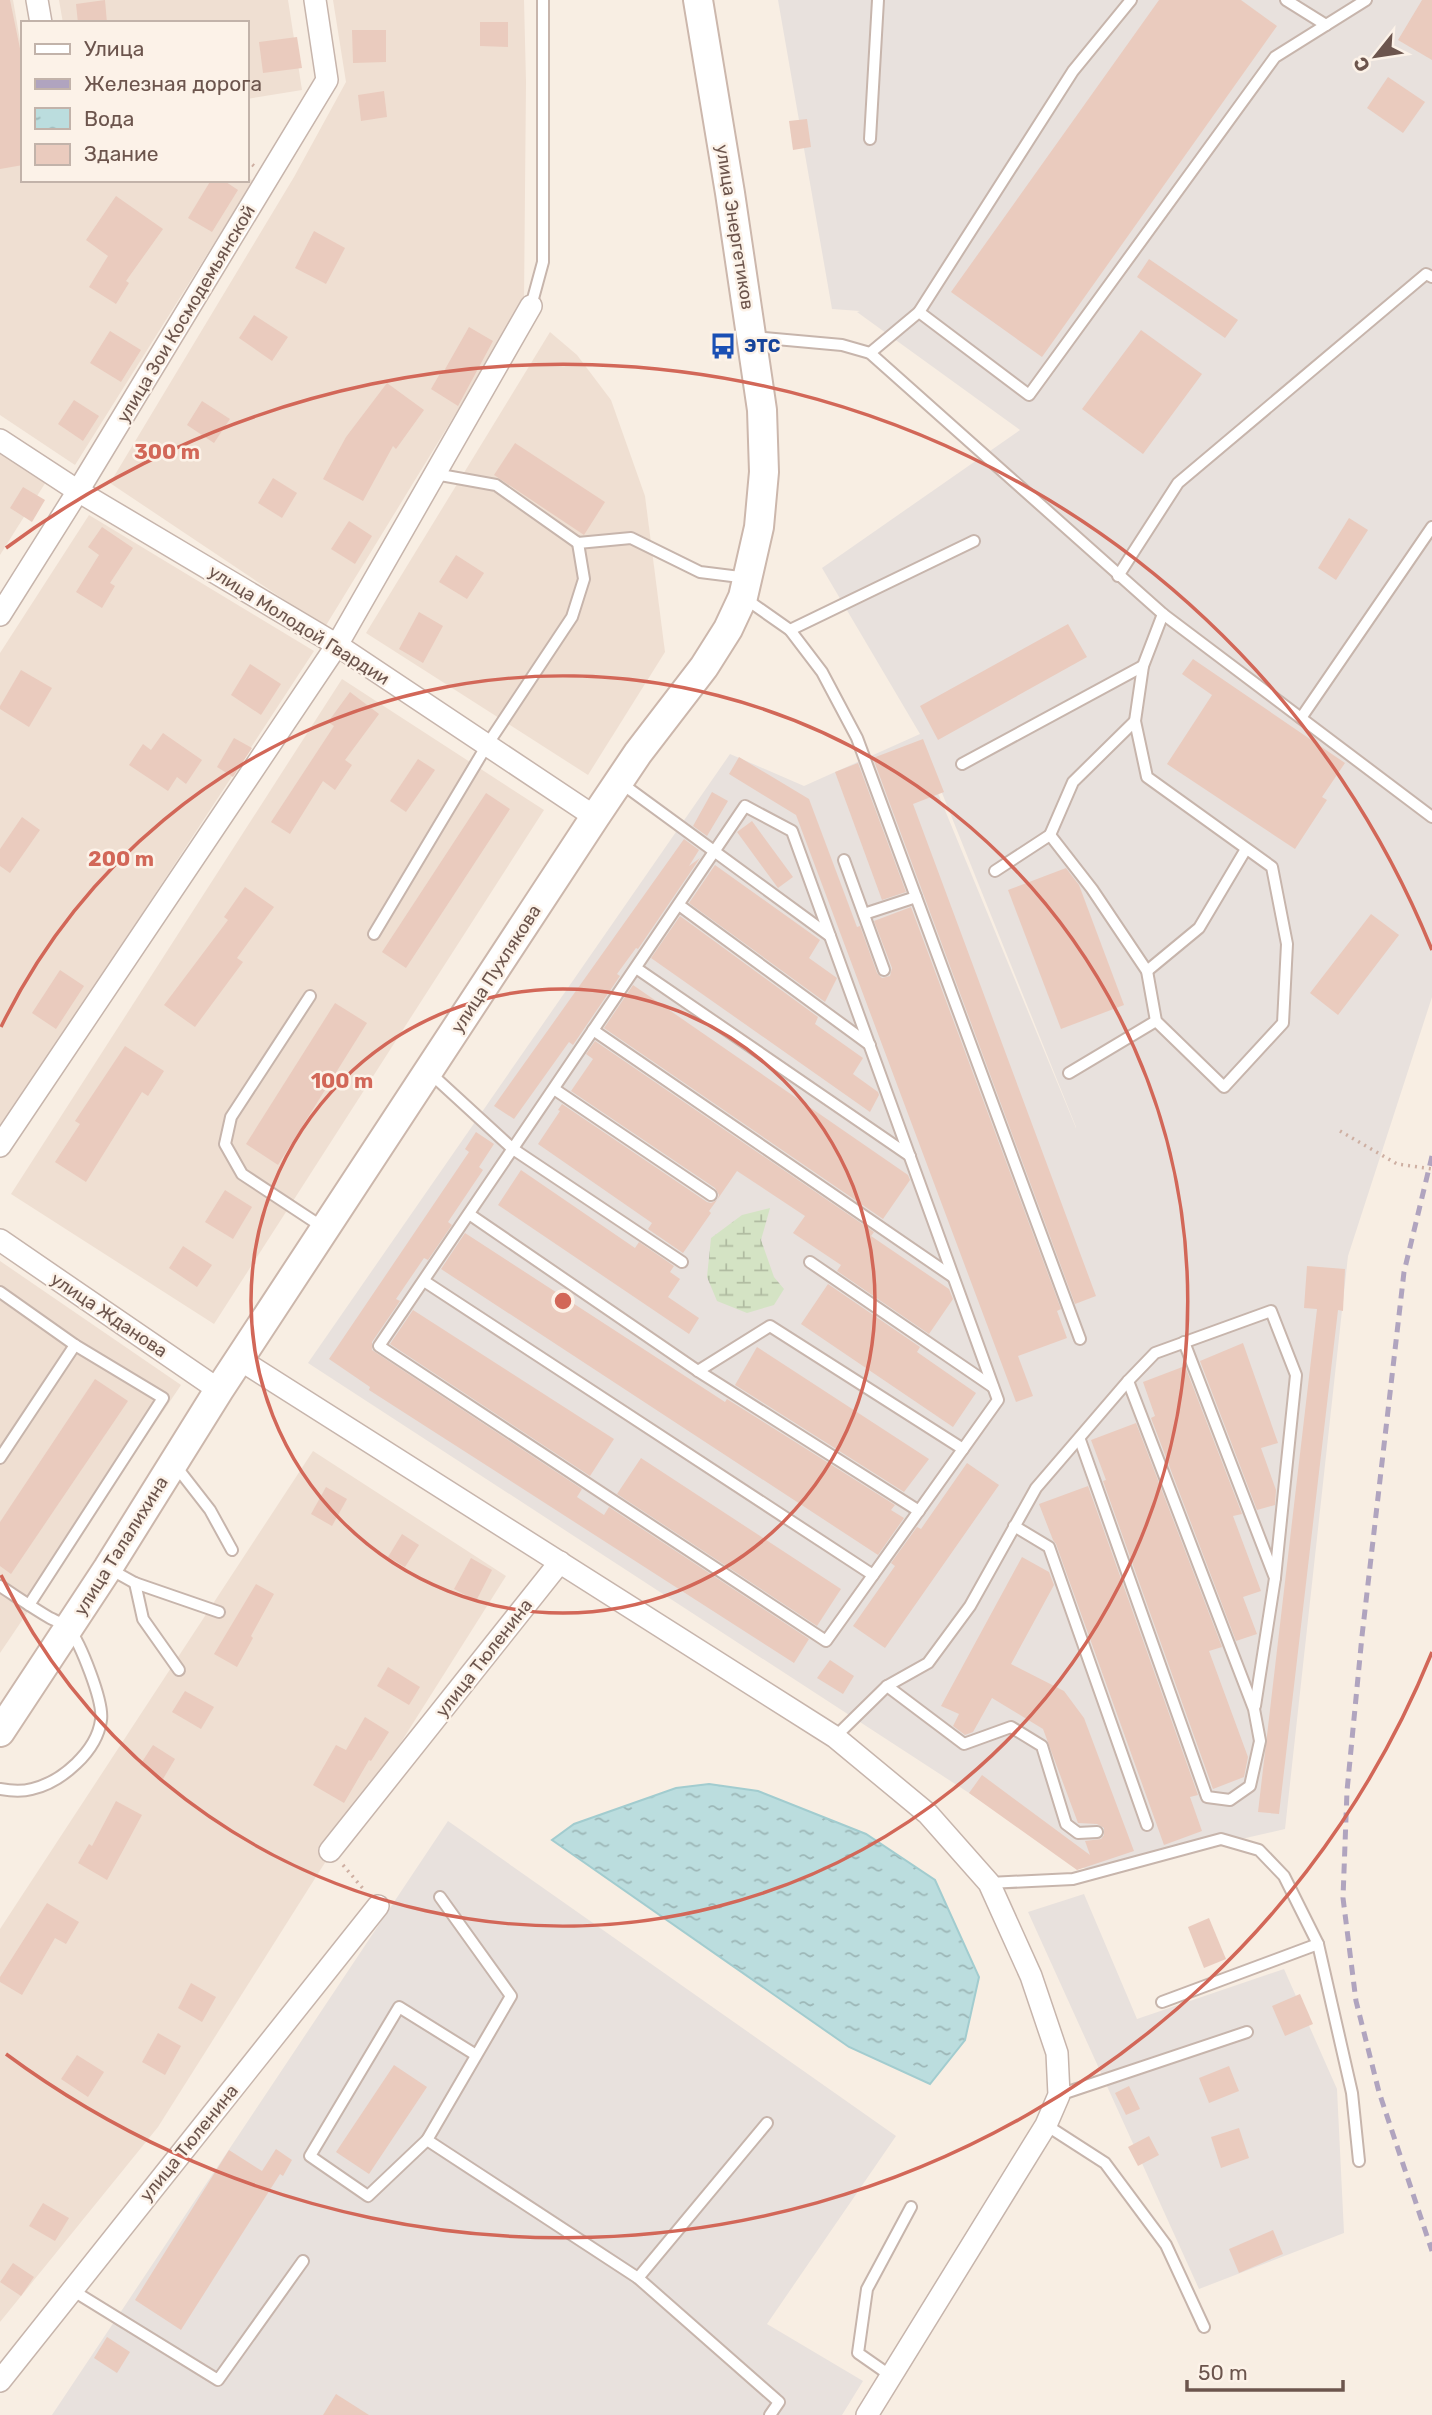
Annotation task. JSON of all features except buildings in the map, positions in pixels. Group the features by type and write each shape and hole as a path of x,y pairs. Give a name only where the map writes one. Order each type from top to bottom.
{"street":[{"path":"37,0 41,21"},
{"name":"улица Зои Космодемьянской","path":"0,615 327,80 315,0"},
{"name":"улица Энергетиков","path":"698,0 762,410 764,472 760,527 746,588"},
{"path":"0,1146 337,645 531,306"},
{"name":"улица Молодой Гвардии","path":"0,440 78,491 337,645 595,817"},
{"name":"улица Пухлякова","path":"239,1359 619,781 704,667 728,629 746,588"},
{"name":"улица Жданова","path":"0,1240 219,1390"},
{"path":"239,1359 835,1737 928,1814 989,1883 1031,1976 1057,2053 1059,2095 1046,2125 867,2415"},
{"name":"улица Талалихина","path":"0,1732 239,1359"},
{"name":"улица Тюленина","path":"330,1852 560,1562"},
{"name":"улица Тюленина","path":"0,2381 378,1906"}],"lane":[{"path":"531,306 543,262 543,0"},
{"path":"870,139 878,0"},
{"path":"870,353 919,312 1073,71 1131,0"},
{"path":"1286,0 1326,25"},
{"path":"919,312 1029,394 1275,57 1366,0"},
{"path":"1118,576 1178,483 1426,274 1432,277"},
{"path":"751,336 842,345 870,353 1163,614 1432,817"},
{"path":"435,474 496,485 578,543 631,538 700,572 746,588 790,630 822,672 857,738 1080,1339"},
{"path":"1301,718 1432,527"},
{"path":"790,630 974,541"},
{"path":"374,934 488,746 572,617 584,579 578,543"},
{"path":"1050,835 1092,889 1147,971 1156,1021 1224,1087 1283,1023 1287,944 1272,867 1147,778 1135,721 1143,666 1163,614"},
{"path":"962,764 1143,666"},
{"path":"995,871 1050,835 1073,782 1135,721"},
{"path":"619,781 830,936"},
{"path":"746,806 792,831 998,1399 826,1641 379,1346 715,852 746,806"},
{"path":"1147,971 1199,928 1246,849"},
{"path":"844,860 884,970"},
{"path":"864,914 916,898"},
{"path":"679,905 870,1045"},
{"path":"636,968 910,1156"},
{"path":"310,996 231,1117 225,1144 242,1174 324,1228"},
{"path":"1069,1073 1156,1021"},
{"path":"593,1030 953,1277"},
{"path":"429,1072 513,1149 682,1262"},
{"path":"554,1089 711,1195"},
{"path":"469,1214 698,1371 919,1511"},
{"path":"810,1262 993,1387"},
{"path":"424,1281 873,1574"},
{"path":"0,1293 75,1345 163,1398 29,1605"},
{"path":"835,1737 887,1686 928,1663 970,1606 1036,1488 1155,1353 1271,1311 1296,1375 1275,1578 1254,1709"},
{"path":"698,1371 770,1325 963,1449"},
{"path":"1184,1342 1275,1578"},
{"path":"0,1458 75,1345"},
{"path":"1080,1440 1207,1797 1230,1800 1250,1786 1260,1741 1254,1709 1128,1381"},
{"path":"174,1462 210,1510 232,1550"},
{"path":"1014,1526 1049,1547 1147,1825"},
{"path":"108,1567 135,1583 219,1612"},
{"path":"135,1583 143,1619 179,1670"},
{"path":"0,1587 68,1629 93,1679 100,1702 101,1720 93,1740 80,1760 60,1776 34,1789 0,1789"},
{"path":"887,1686 964,1744 1011,1727 1042,1746 1066,1824 1078,1833 1097,1832"},
{"path":"989,1883 1073,1879 1221,1839 1259,1850 1284,1876 1318,1944 1352,2093 1359,2161"},
{"path":"440,1897 510,1996 476,2055 427,2140 368,2196 310,2157 399,2007 476,2055"},
{"path":"1162,2003 1318,1944"},
{"path":"1059,2095 1247,2032"},
{"path":"638,2278 767,2123"},
{"path":"1046,2125 1105,2163 1166,2245 1204,2327"},
{"path":"427,2140 638,2278 779,2402 770,2415"},
{"path":"891,2376 858,2353 867,2289 911,2207"},
{"path":"72,2290 218,2380 303,2261"}],"path":[{"path":"1340,1131 1397,1164 1432,1169"},
{"path":"330,1852 378,1906"}],"shaded area":[{"path":"0,0 13,0 21,46 21,182 248,182 248,178 253,181 75,465 0,415"},
{"path":"59,0 288,0 302,90 248,99 248,21 63,21"},
{"path":"333,0 524,0 524,302 325,627 110,483 294,177 346,82"},
{"path":"778,0 1432,0 1432,997 1348,1256 1285,1829 1092,1873 308,1363 730,754 804,786 920,734 822,568 1020,430 857,312 860,311 832,309","holes":["932,768 1076,1128 928,769"]},
{"path":"550,332 577,355 611,400 645,496 665,652 588,775 366,633"},
{"path":"0,446 49,477 0,555"},
{"path":"89,515 314,651 0,1131 0,653"},
{"path":"342,679 544,810 214,1324 11,1194"},
{"path":"0,1261 181,1385 0,1653"},
{"path":"313,1451 506,1576 158,2127 0,2322 0,1929"},
{"path":"448,1821 896,2136 767,2324 863,2381 842,2415 52,2415"},
{"path":"1084,1894 1137,2019 1284,1969 1337,2089 1344,2233 1199,2289 1028,1912"}],"green space":[{"path":"770,1208 761,1240 774,1277 784,1289 774,1305 747,1313 717,1301 707,1277 711,1238 742,1215"}],"water":[{"path":"709,1784 758,1791 866,1834 935,1880 979,1977 965,2040 930,2084 849,2047 552,1840 574,1824 676,1788"}],"railway":[{"path":"1432,1156 1404,1272 1362,1636 1347,1791 1343,1898 1356,2001 1379,2092 1432,2251"}],"place":[{"name":"ЭТС","path":"723,346"}]}
